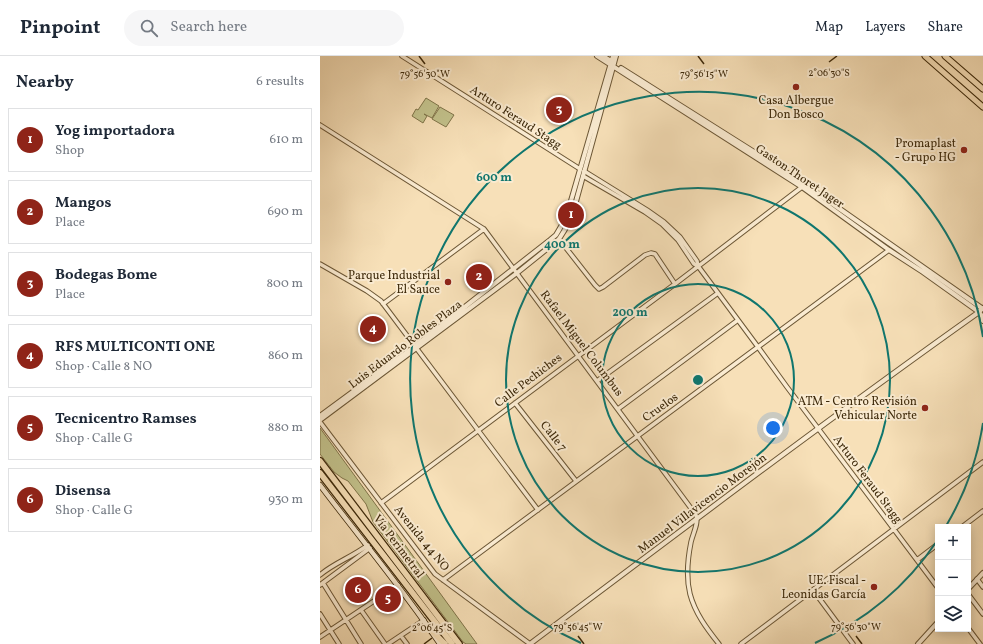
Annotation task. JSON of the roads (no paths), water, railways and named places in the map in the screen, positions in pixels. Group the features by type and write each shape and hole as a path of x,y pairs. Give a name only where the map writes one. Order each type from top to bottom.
{"highway":[{"name":"Vía Perimetral","path":"320,462 460,644"},
{"name":"Vía Perimetral","path":"320,473 452,644"},
{"path":"432,631 445,644"}],"main road":[{"path":"925,56 983,107"},
{"path":"945,56 983,89"},
{"name":"Vía Perimetral","path":"320,485 398,585 440,644"}],"street":[{"name":"Arturo Feraud Stagg","path":"402,56 645,212 674,235 694,264 698,266 935,584"},
{"name":"Gaston Thoret Jager","path":"597,56 797,180 983,308"},
{"name":"Gaston Thoret Jager","path":"603,56 612,64 693,118 802,187 889,250 979,312"},
{"name":"Luis Eduardo Robles Plaza","path":"320,421 559,239 572,216 582,172 613,56"},
{"name":"Luis Eduardo Robles Plaza","path":"612,64 616,56"},
{"name":"Rafael Miguel Columbus","path":"320,124 484,229 638,436 696,515 697,519"},
{"name":"Luis Eduardo Robles Plaza","path":"515,271 556,235 566,218 582,172"},
{"name":"Calle Pechiches","path":"381,502 675,284 802,187"},
{"path":"383,304 484,229"},
{"path":"559,239 599,289 645,255 650,253 655,254 675,284"},
{"name":"Cruelos","path":"443,580 889,250"},
{"path":"320,264 367,291 383,304 538,510"},
{"path":"597,381 718,293"},
{"name":"Manuel Villavicencio Morejón","path":"530,644 897,370 983,308"},
{"path":"979,312 983,321"},
{"path":"618,409 738,320"},
{"name":"Luis Eduardo Robles Plaza","path":"320,416 416,347"},
{"name":"Calle 7","path":"515,403 576,481"},
{"name":"Avenida 44 NO","path":"320,421 435,574 530,644"},
{"path":"741,644 983,462"},
{"path":"966,524 983,511"},
{"path":"697,519 688,568 690,593 697,613 719,644"},
{"path":"917,560 935,546"},
{"path":"320,575 334,565 369,547"},
{"path":"361,644 346,619 321,584 369,547"},
{"path":"971,586 983,573"},
{"path":"977,579 983,587"},
{"path":"320,637 398,585"},
{"path":"813,590 853,644"},
{"path":"970,596 983,614"},
{"path":"361,610 385,644"},
{"path":"320,614 339,644"},
{"path":"388,644 424,620"},
{"path":"918,644 935,625"},
{"path":"971,632 980,644"},
{"path":"401,636 407,644"}],"place":[{"name":"Casa Albergue Don Bosco","path":"796,87"},
{"name":"Bodegas Bome","path":"559,110"},
{"name":"Promaplast - Grupo HG","path":"964,150"},
{"name":"Yog importadora","path":"571,215"},
{"name":"Mangos","path":"479,277"},
{"name":"Parque Industrial El Sauce","path":"448,282"},
{"name":"RFS MULTICONTI ONE","path":"373,329"},
{"name":"ATM - Centro Revisión Vehicular Norte","path":"925,408"},
{"name":"UE. Fiscal - Leonidas García","path":"874,587"},
{"name":"Disensa","path":"358,590"},
{"name":"Tecnicentro Ramses","path":"388,599"}]}
